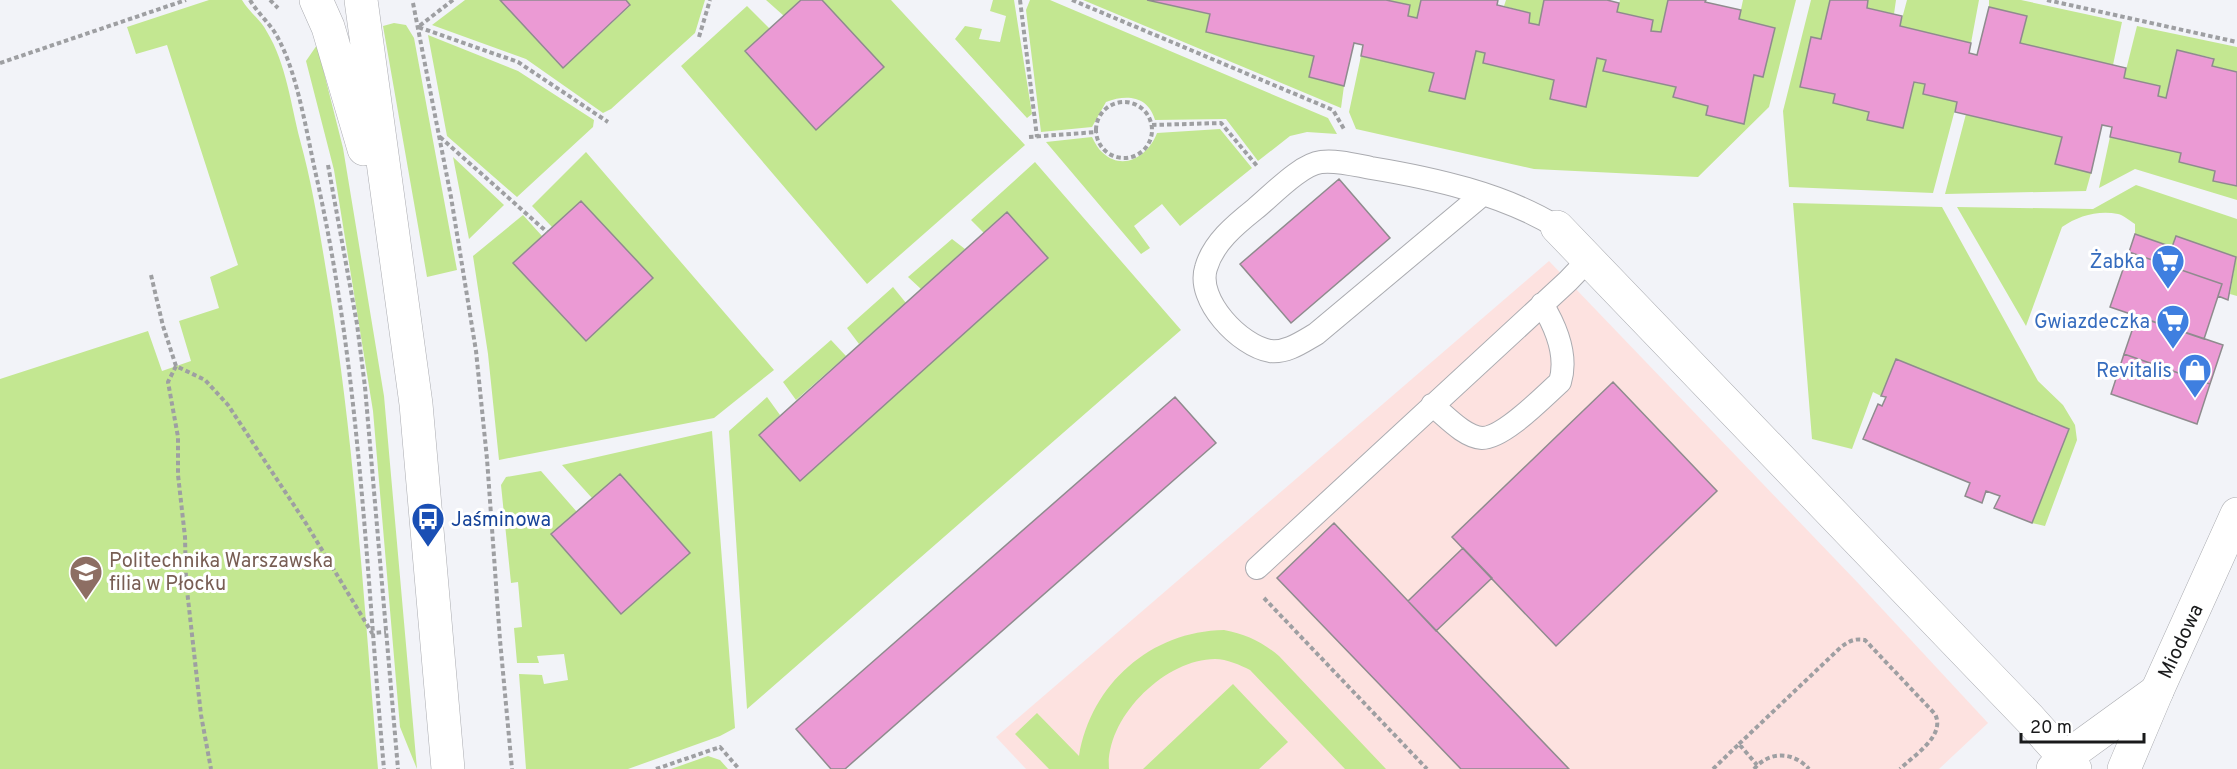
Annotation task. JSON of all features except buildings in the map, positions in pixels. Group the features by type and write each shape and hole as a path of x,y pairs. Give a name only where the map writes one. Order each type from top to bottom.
{"street":[{"path":"316,0 328,27 395,254"},
{"path":"362,0 416,404 448,769"},
{"path":"1557,227 2065,765 2157,691"},
{"name":"Miodowa","path":"2124,769 2237,514"}],"lane":[{"path":"1482,195 1316,334 1287,350 1270,351 1233,332 1220,316 1207,292 1205,270 1213,250 1238,223 1301,171 1320,162 1344,163 1400,172 1482,195 1536,214 1557,227"},
{"path":"1257,568 1589,259"},
{"path":"1432,405 1465,432 1480,438 1492,436 1505,429 1560,382 1563,358 1552,320 1542,304"}],"path":[{"path":"0,63 186,0"},
{"path":"250,0 279,39 289,64 308,138 339,291 348,354 384,769"},
{"path":"270,0 282,14"},
{"path":"418,27 453,0"},
{"path":"699,37 710,0"},
{"path":"1020,0 1037,136"},
{"path":"1072,0 1333,110 1344,130"},
{"path":"2047,0 2237,42"},
{"path":"413,3 440,136 476,351 488,465 500,640 512,769"},
{"path":"418,27 518,62 608,122"},
{"path":"1125,102 1143,108 1152,125 1149,143 1135,156 1126,158 1110,154 1099,141 1096,132 1097,123 1107,108 1125,102"},
{"path":"1152,125 1221,123 1260,169"},
{"path":"1029,137 1096,132"},
{"path":"440,136 546,232"},
{"path":"328,164 355,313 365,387 398,769"},
{"path":"151,275 163,326 176,366 168,382 178,437 178,475 185,537 186,580 201,714 211,769"},
{"path":"176,366 205,380 228,405 307,525 372,633"},
{"path":"1257,568 1246,578 1427,769"},
{"path":"372,633 386,633"},
{"path":"1713,769 1841,647 1852,640 1860,639 1865,640 1935,714 1937,720 1935,735 1900,769"},
{"path":"1739,744 1756,767 1770,757 1784,755 1798,759 1809,769"},
{"path":"656,769 720,747 739,769"}],"shaded area":[{"path":"1549,261 1858,583 1988,723 1939,769 1026,769 996,737"}],"green space":[{"path":"209,0 242,0 262,24 274,44 309,175 328,282 345,403 358,525 378,769 0,769 0,379 148,331 162,371 191,361 179,321 219,308 210,277 238,265 167,45 136,54 127,27"},
{"path":"465,0 500,0 563,68 630,6 626,0 705,0 695,33 611,109 603,113 526,59 432,25"},
{"path":"766,0 801,0 784,16"},
{"path":"822,0 891,0 1025,145 867,284 681,66 747,6 770,29 745,52 816,129 884,67"},
{"path":"993,0 1014,0 1032,114 1027,118 955,39 965,26 982,29 979,39 1000,42 1006,16 990,11"},
{"path":"1030,0 1050,0 1328,118 1337,134 1307,132 1290,136 1258,161 1226,119 1155,120 1147,106 1136,99 1129,98 1106,102 1092,127 1041,132 1026,10"},
{"path":"1083,0 1147,0 1210,14 1206,32 1314,56 1309,77 1344,86 1341,108"},
{"path":"1386,0 1421,0 1417,18 1408,16 1410,5"},
{"path":"1506,0 1544,0 1539,25 1529,23 1530,13 1504,6"},
{"path":"1620,0 1668,0 1661,32 1651,31 1653,20 1617,12"},
{"path":"1743,0 1796,0 1769,107 1698,177 1534,169 1356,129 1349,112 1361,56 1434,73 1429,91 1465,99 1476,51 1485,53 1483,63 1554,80 1550,99 1586,107 1597,58 1606,60 1604,71 1676,87 1673,97 1708,106 1707,115 1743,123 1754,75 1763,77 1774,28 1739,19"},
{"path":"1811,0 1830,0 1821,39 1811,37 1800,87 1835,94 1833,103 1869,112 1867,120 1903,128 1914,82 1925,84 1923,94 1957,102 1933,193 1789,187 1783,111"},
{"path":"1868,0 1896,0 1894,14 1867,8"},
{"path":"1907,0 1979,0 1971,43 1900,26"},
{"path":"1989,0 2021,0 2122,22 2113,65 2020,43 2027,16 1989,7"},
{"path":"394,23 406,25 414,38 457,270 427,277 383,26"},
{"path":"2137,26 2237,47 2237,72 2212,66 2213,58 2177,50 2166,98 2158,96 2159,86 2124,78"},
{"path":"428,35 518,71 594,120 593,127 517,197 447,136"},
{"path":"317,45 343,148 384,396 417,769 400,727 373,411 334,170 306,61"},
{"path":"1966,114 2062,137 2056,164 2091,173 2086,191 1945,194"},
{"path":"1220,129 1252,168 1180,226 1162,204 1134,226 1150,248 1141,254 1046,142 1092,137 1103,153 1119,161 1127,161 1142,154 1157,133"},
{"path":"2110,137 2181,153 2215,171 2214,181 2237,186 2237,200 2135,169 2099,188"},
{"path":"586,152 774,370 714,418 499,460 488,354 473,256 523,215 542,236 514,263 585,340 653,278 581,201 552,227 532,206"},
{"path":"453,157 504,205 469,239"},
{"path":"1035,162 1181,330 747,709 729,431 767,397 780,415 759,435 800,481 1048,258 1007,212 984,233 971,220"},
{"path":"2136,185 2237,219 2237,296 2230,294 2236,257 2172,247 2135,234 2135,224 2120,215 2096,213 2081,217 2062,227 2026,326 1957,207 2093,209"},
{"path":"1793,203 1942,207 2038,381 2063,405 2075,425 2077,440 2045,526 2032,523 2069,429 1896,359 1881,396 1873,392 1852,449 1812,439"},
{"path":"952,239 965,249 921,289 908,277"},
{"path":"893,287 906,303 859,344 847,328"},
{"path":"831,340 846,356 796,400 783,382"},
{"path":"712,431 735,728 720,736 628,769 526,769 519,674 542,675 544,684 568,680 564,654 537,656 539,663 517,663 514,628 522,627 518,582 511,583 501,485 506,477 541,471 577,512 592,498 562,465"},
{"path":"1224,630 1253,639 1279,656 1386,769 1345,769 1250,670 1220,659 1196,662 1177,669 1158,680 1142,695 1117,730 1110,750 1109,769 1049,769 1015,734 1037,713 1079,756 1096,706 1129,666 1149,651 1172,640 1197,633"},
{"path":"1233,684 1288,742 1259,769 1143,769"},
{"path":"708,756 720,760 728,769 671,769"}],"place":[{"name":"Żabka","path":"2168,290"},
{"name":"Gwiazdeczka","path":"2173,350"},
{"name":"Revitalis","path":"2195,399"},
{"name":"Jaśminowa","path":"428,548"},
{"name":"Politechnika Warszawska filia w Płocku","path":"86,601"}]}
